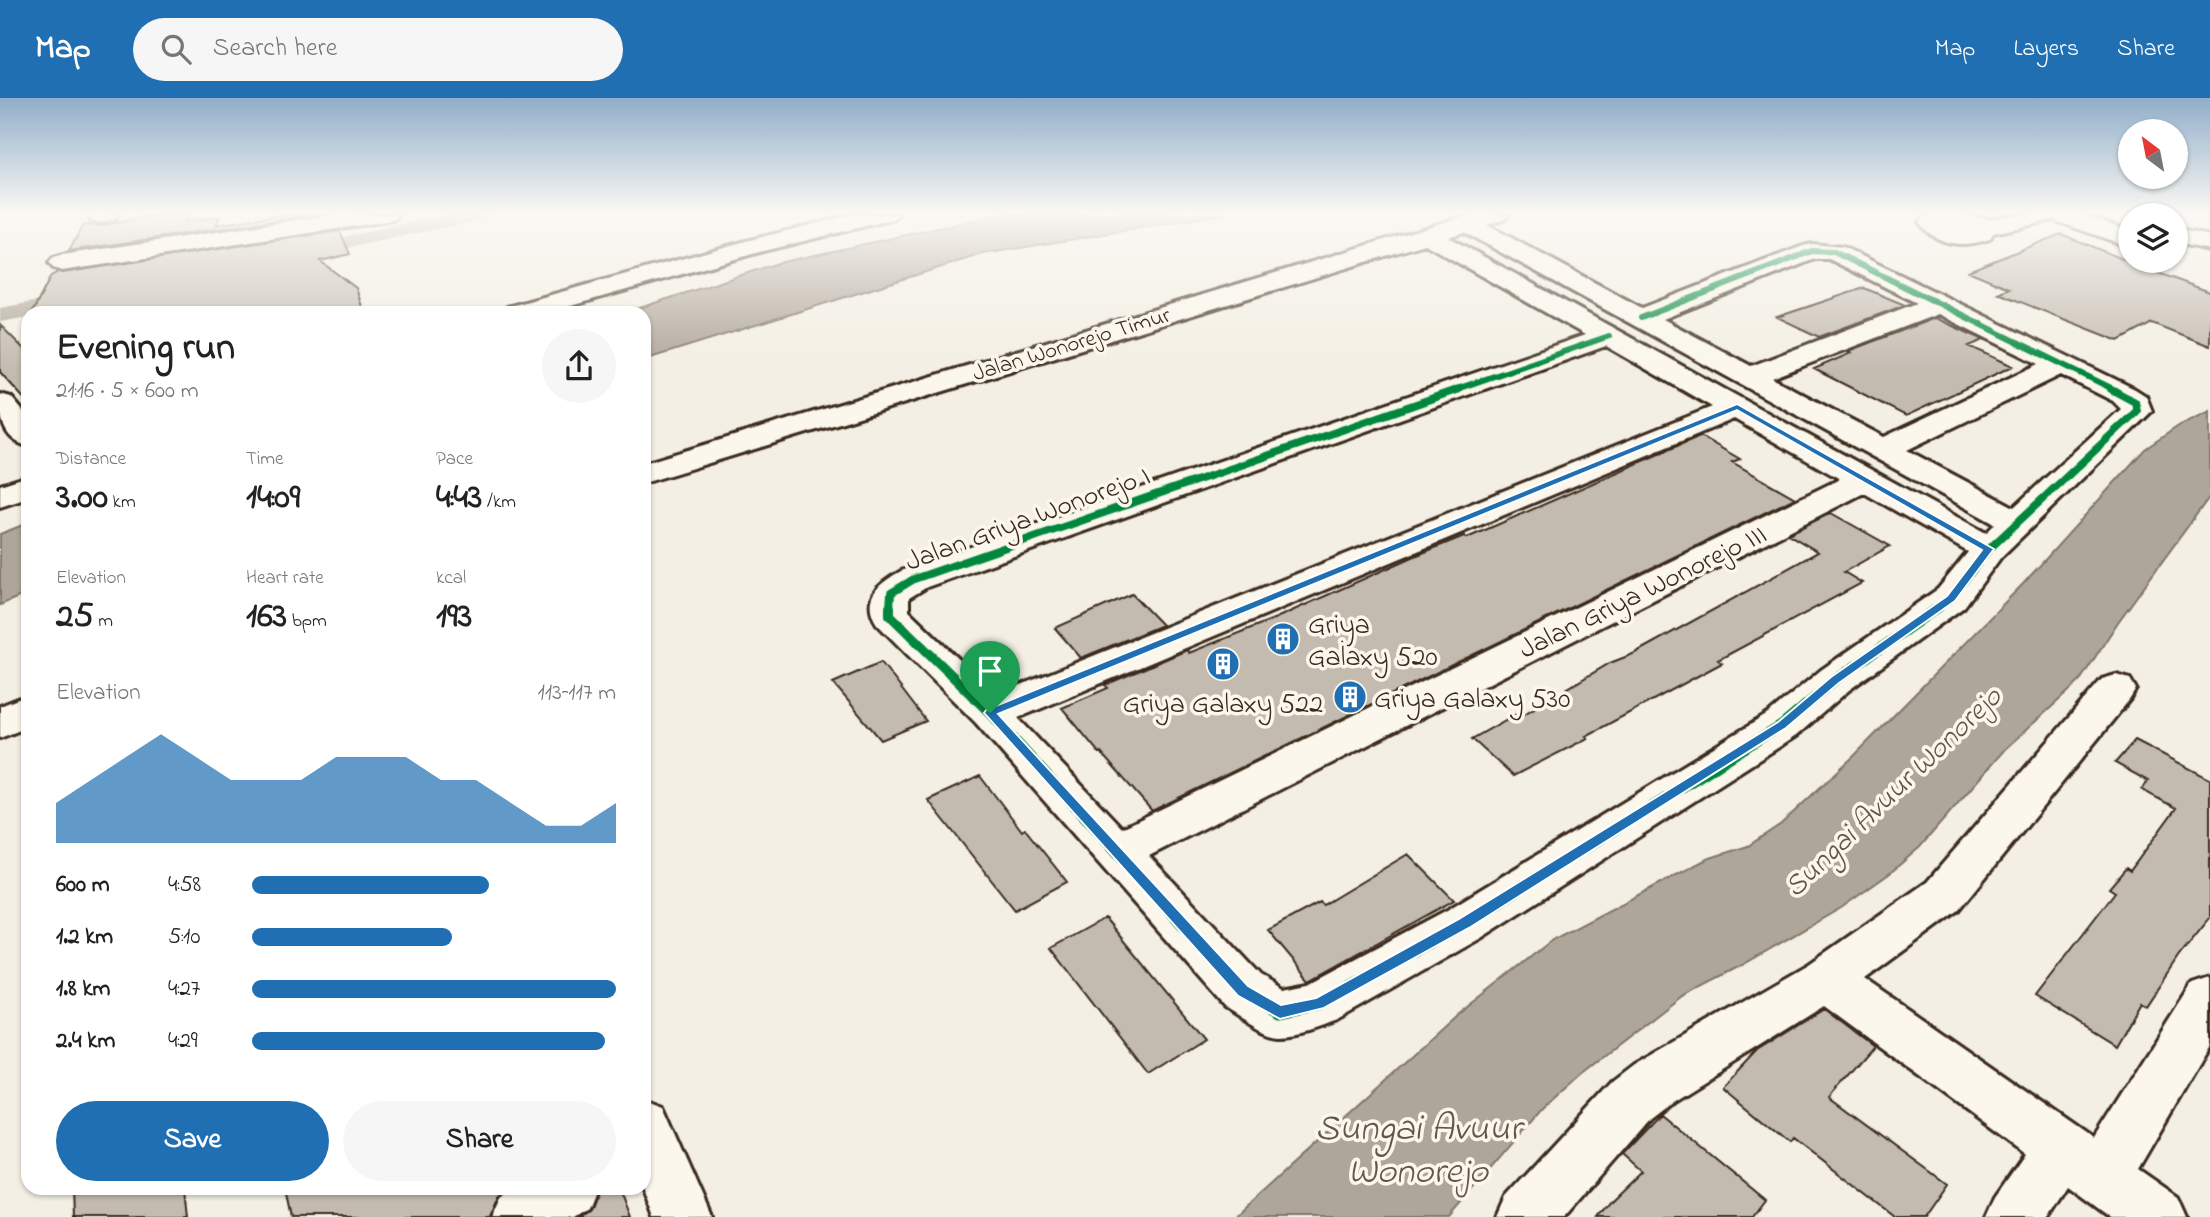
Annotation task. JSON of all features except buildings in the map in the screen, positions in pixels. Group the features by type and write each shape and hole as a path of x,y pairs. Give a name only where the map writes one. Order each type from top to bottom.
{"street":[{"path":"542,306 683,266"},
{"name":"Jalan Wonorejo Timur","path":"651,471 1324,266"},
{"path":"1485,266 1609,337 1744,392 2002,536"},
{"path":"1545,266 1641,318 1744,392"},
{"path":"1641,318 1773,266"},
{"path":"1866,266 2062,364"},
{"path":"1521,286 1559,274"},
{"path":"990,713 1744,392 1939,304"},
{"name":"Jalan Griya Wonorejo I","path":"1609,337 914,579 891,593 890,615 990,713 1243,991 1280,1012 1319,1004 1464,923 1782,725 1835,680 1951,598 2002,536 2137,411 2135,402 2062,364"},
{"name":"Jalan Griya Wonorejo III","path":"1118,851 1875,464 2062,364"},
{"path":"0,403 21,428"},
{"path":"0,497 21,489"},
{"path":"1526,1217 1642,1091 1826,979 1943,896 2116,689"},
{"path":"0,723 21,713"},
{"path":"1826,979 2158,1217"},
{"path":"2015,1217 2082,1163 2210,1000"},
{"path":"651,1145 683,1217"},
{"path":"521,1217 556,1195"}],"water":[{"path":"768,266 944,266 651,358 651,306 646,306"},
{"name":"Sungai Avuur Wonorejo","path":"2210,411 2210,496 2118,622 2079,682 2005,749 1920,847 1889,874 1841,908 1682,996 1582,1073 1542,1109 1449,1217 1234,1217 1457,1015 1552,940 1707,859 1748,846 1781,824 1854,756 2023,584 2145,449 2180,425"},
{"path":"21,526 21,596 0,605 0,534"}],"waterway":[{"path":"50,306 77,301"},
{"path":"0,315 21,311"}],"cycle path":[{"path":"1641,318 1773,266"},
{"path":"1609,336 914,579 891,593 890,615 990,713 1243,991 1280,1012 1319,1004 1464,924 1782,725 1835,680 1951,598 1989,549 2137,411 2135,402 2124,395 1863,266"}],"place":[{"name":"Griya Galaxy 520","path":"1283,639"},
{"name":"Griya Galaxy 522","path":"1223,664"},
{"name":"Griya Galaxy 530","path":"1350,697"}],"route":[{"path":"1737,407 1989,549 1951,598 1835,680 1782,725 1464,923 1319,1004 1280,1012 1243,991 990,713 1737,407"}]}
